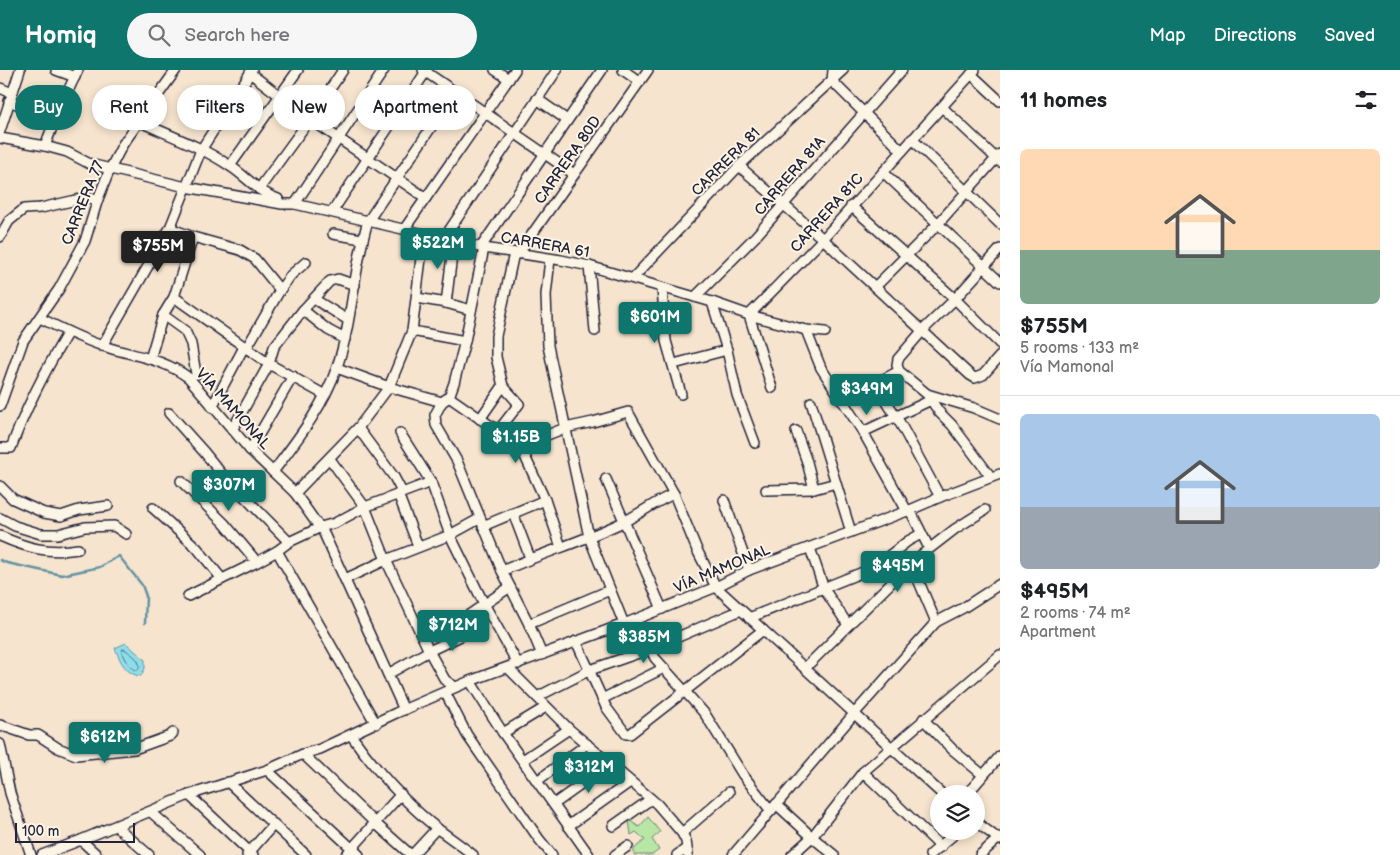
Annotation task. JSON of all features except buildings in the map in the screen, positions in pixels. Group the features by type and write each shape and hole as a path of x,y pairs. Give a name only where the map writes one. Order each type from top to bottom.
{"street":[{"path":"0,131 20,70"},
{"path":"56,70 76,74"},
{"name":"CARRERA 77","path":"165,85 176,70"},
{"path":"288,85 298,70"},
{"path":"333,85 343,70"},
{"path":"158,130 230,166 268,196 295,204 384,70"},
{"path":"495,70 509,79"},
{"path":"405,228 515,70"},
{"path":"444,238 557,70"},
{"path":"542,655 529,624 502,571 457,461 436,425 435,415 446,399 465,341 483,247 602,70"},
{"path":"623,70 640,82"},
{"name":"CARRERA 80D","path":"516,254 648,70"},
{"path":"833,70 832,81 902,151"},
{"name":"CARRERA 81","path":"633,278 739,166 843,70"},
{"name":"CARRERA 81A","path":"695,297 732,262 902,70"},
{"path":"332,212 425,71 445,85"},
{"path":"102,346 170,228 201,150 251,72 273,90"},
{"path":"973,72 1000,100"},
{"name":"CARRERA 81C","path":"749,315 823,239 973,72"},
{"path":"0,88 15,99"},
{"path":"537,100 567,120"},
{"path":"230,166 273,106"},
{"path":"476,107 574,174"},
{"path":"875,287 937,225 999,158 942,107"},
{"path":"44,146 51,130"},
{"name":"CARRERA 77","path":"0,406 22,341 59,289 85,241 110,169 132,130"},
{"path":"259,189 302,130"},
{"path":"325,130 426,198"},
{"path":"273,472 325,395 337,368 345,339 362,239 368,221 429,130"},
{"path":"0,138 67,152 90,164 186,187"},
{"path":"912,139 968,191 1000,224"},
{"path":"739,166 823,239 970,375 975,378 983,375 1000,356"},
{"path":"883,172 937,225 1000,282"},
{"name":"CARRERA 61","path":"186,187 282,204 295,204 516,254 590,266 712,302 749,315 806,330 825,332"},
{"path":"0,237 9,221 24,209 41,208 84,198 98,199"},
{"path":"851,206 955,299 1000,344"},
{"path":"170,228 240,250 255,259 280,290"},
{"path":"333,234 362,239"},
{"path":"295,493 358,428 389,387 412,330 424,234"},
{"path":"150,359 163,315 174,297 194,237"},
{"path":"446,303 454,240"},
{"path":"996,476 929,397 899,371 897,365 898,359 923,330 955,299 1000,249"},
{"path":"498,431 519,404 503,386 496,357 496,336 516,254"},
{"path":"550,259 546,295 548,346 589,537 624,624"},
{"path":"212,407 280,290 291,275 306,262"},
{"path":"590,266 595,331"},
{"path":"232,430 269,364 274,347 303,310 330,282 338,279 355,284"},
{"path":"662,288 666,341 681,394"},
{"path":"174,297 269,364 325,395"},
{"path":"417,298 471,310"},
{"path":"314,299 348,320"},
{"path":"712,302 727,350 737,395 755,443"},
{"path":"303,310 328,330 345,339"},
{"path":"163,315 185,331 191,344 196,374"},
{"path":"749,315 772,388"},
{"name":"VÍA MAMONAL","path":"40,318 102,346 150,359 176,369 188,378 250,450 295,493 313,520 321,527 404,710"},
{"path":"412,330 465,341"},
{"path":"806,330 821,368 863,432 929,548"},
{"path":"0,448 11,448 21,420 46,369 68,332"},
{"path":"674,364 727,350"},
{"path":"337,368 389,387 446,399 480,418 498,431 523,452 545,500 561,547"},
{"path":"842,401 899,371"},
{"path":"250,450 293,376"},
{"path":"875,383 896,416 940,497"},
{"path":"480,418 503,386"},
{"path":"863,432 929,397 974,408 1000,419"},
{"path":"811,402 851,532"},
{"path":"517,447 565,428 628,412 674,494 697,550 716,587 932,785"},
{"path":"169,414 221,473 289,542"},
{"path":"358,428 394,477 418,546"},
{"path":"796,431 814,489"},
{"path":"400,433 431,482 450,535 484,604 518,664"},
{"path":"330,458 364,507 386,560 429,651 445,680 455,687"},
{"name":"VÍA MAMONAL","path":"44,855 189,795 268,770 303,754 320,749 470,681 624,624 716,587 749,570 909,511 996,476"},
{"path":"606,479 662,609"},
{"path":"181,481 224,523 257,562"},
{"path":"188,596 257,562 289,542 321,527 335,524 364,507 431,482"},
{"path":"766,490 814,489 836,483"},
{"path":"0,486 13,498 44,513 62,516 79,510 108,506"},
{"path":"502,571 625,521 674,494"},
{"path":"345,579 418,546 545,500"},
{"path":"724,500 749,570"},
{"path":"153,508 197,548 222,579"},
{"path":"804,668 929,548 985,510"},
{"path":"513,513 530,558"},
{"path":"0,518 15,526 41,534 58,534 85,527 114,526 126,534"},
{"path":"749,618 873,568 908,541 921,534"},
{"path":"0,536 15,543 49,552 78,550"},
{"path":"810,548 824,588 848,625"},
{"path":"277,551 376,724"},
{"path":"911,564 936,622"},
{"path":"732,855 936,622 963,608 1000,584"},
{"path":"388,674 429,651 467,633 460,621 510,587"},
{"path":"529,624 610,590"},
{"path":"537,697 590,670 650,649 741,610"},
{"path":"634,620 655,658 705,714 743,775 774,808 834,855"},
{"path":"576,641 606,707 626,734 630,734 763,630"},
{"path":"792,855 812,837 863,772 1000,655"},
{"path":"508,668 570,729 651,799 682,833 686,841 687,852 677,855"},
{"path":"602,698 664,668"},
{"path":"470,681 503,733 589,855"},
{"path":"445,692 468,735 552,855"},
{"path":"503,733 546,706"},
{"path":"923,719 953,750 983,775"},
{"path":"0,728 0,726 29,735 38,735 58,748 76,755 134,749 174,733"},
{"path":"523,760 570,729"},
{"path":"351,734 368,760 401,794 437,828 473,855"},
{"path":"0,744 10,793 31,855"},
{"path":"537,781 587,744"},
{"path":"303,754 375,823 412,855 437,828"},
{"path":"975,785 1000,756"},
{"path":"554,804 610,764"},
{"path":"268,770 353,853 375,823 401,794"},
{"path":"863,772 941,847"},
{"path":"228,782 306,855"},
{"path":"568,826 630,782"},
{"path":"682,833 729,792"},
{"path":"189,795 250,854 274,824"},
{"path":"613,826 651,799"},
{"path":"151,812 200,855"},
{"path":"116,826 149,855"},
{"path":"980,855 1000,838 985,828"},
{"path":"81,840 97,855"},
{"path":"930,855 948,840"},
{"path":"614,855 628,846"}],"green space":[{"path":"648,817 660,832 652,839 659,850 652,855 634,855 634,849 645,840 636,832 631,835 629,820 639,827"}],"water":[{"path":"126,643 145,660 145,668 141,676 131,673 119,658 115,648"}],"waterway":[{"path":"0,560 62,575 100,567 119,556 142,585 146,596 145,623"}]}
